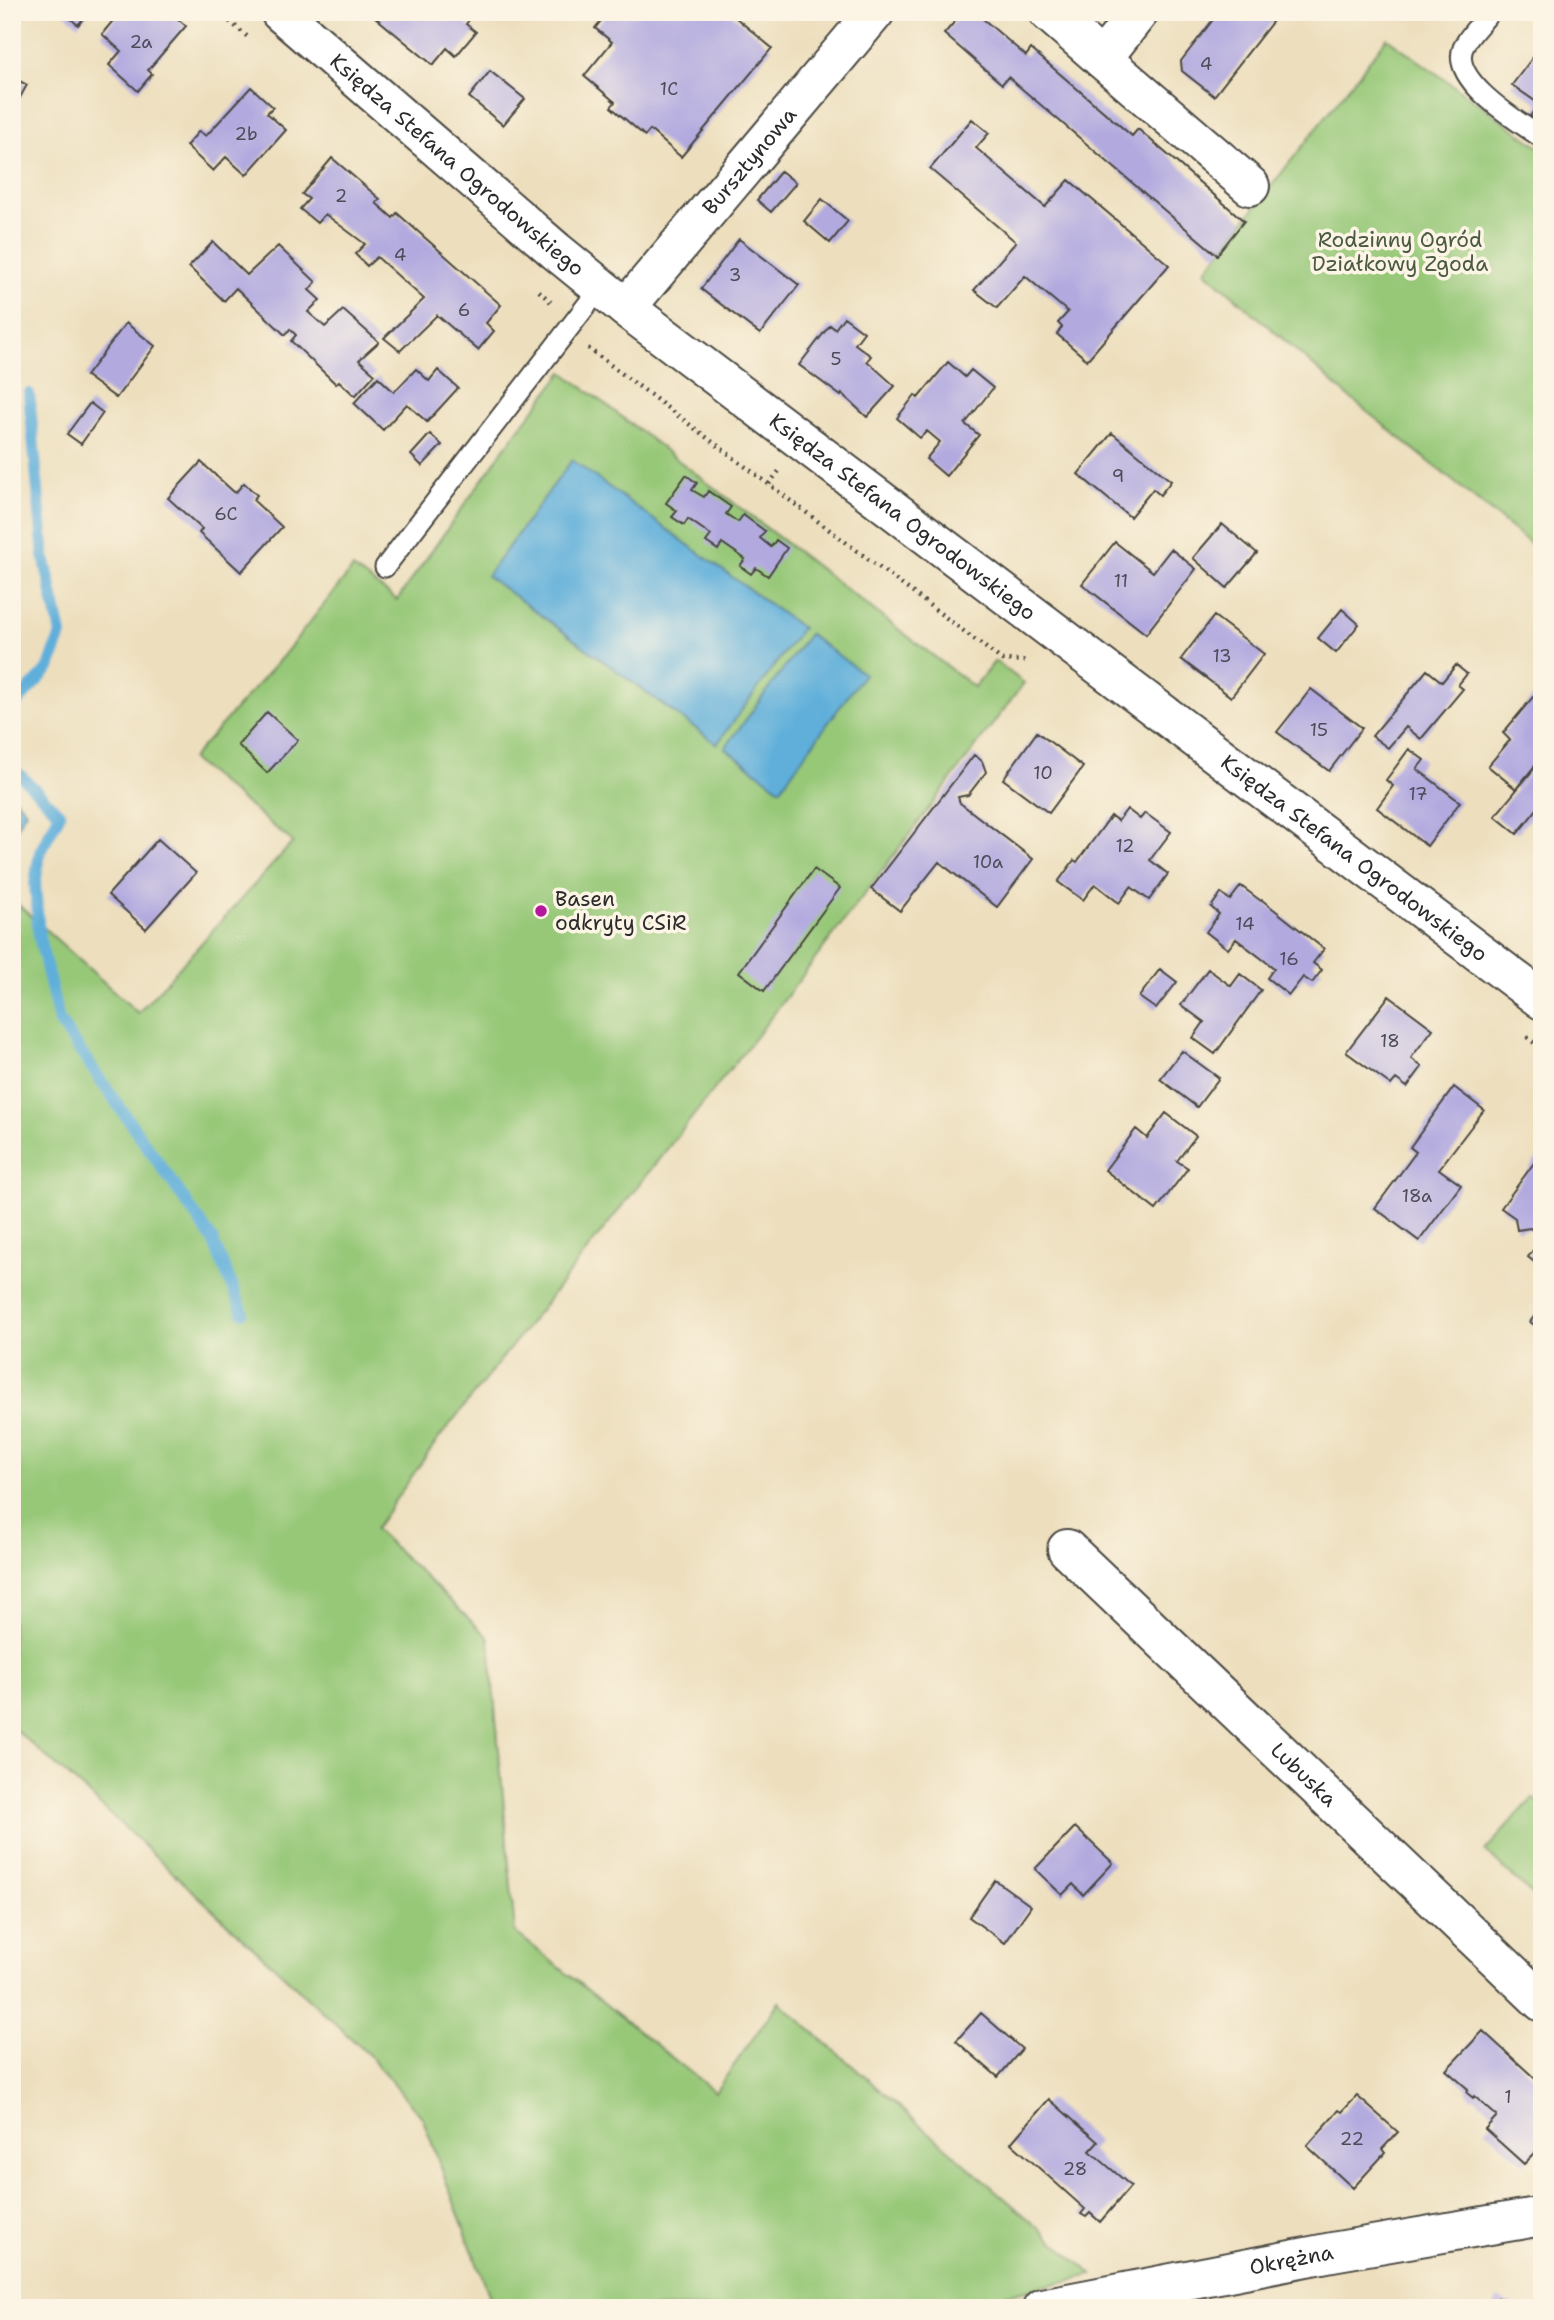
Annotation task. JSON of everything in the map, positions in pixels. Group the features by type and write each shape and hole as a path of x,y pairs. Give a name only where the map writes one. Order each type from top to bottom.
{"street":[{"name":"Księdza Stefana Ogrodowskiego","path":"280,12 613,298 1542,1000"},
{"name":"Bursztynowa","path":"613,298 874,12"},
{"path":"1048,12 1250,186"},
{"path":"1102,59 1139,12"},
{"name":"Lubuska","path":"1067,1549 1542,2002"},
{"name":"Okrężna","path":"1042,2308 1332,2252 1542,2216"}],"lane":[{"path":"1490,12 1464,46 1462,55 1465,72 1479,91 1542,138"},
{"path":"385,567 613,298"}],"green space":[{"name":"Rodzinny Ogród Działkowy Zgoda","path":"1387,38 1542,149 1542,553 1354,401 1205,271"},
{"path":"563,372 974,687 995,661 1024,683 772,1016 436,1442 375,1529 489,1638 515,1932 715,2092 779,2002 1093,2275 948,2308 494,2308 422,2117 369,2055 82,1788 12,1727 12,899 138,1013 293,842 191,759 282,657 353,568 397,600 501,453"},
{"path":"1533,1798 1542,1806 1542,1904 1485,1851"}],"water":[{"path":"572,460 802,628 717,744 487,576"},
{"path":"809,634 864,674 780,789 725,748"},
{"path":"12,795 26,811 12,836"}],"building":[{"path":"63,12 89,12 78,25"},
{"path":"120,12 170,12 186,26 148,70 152,74 138,91 109,65 121,51 102,34"},
{"path":"369,12 459,12 469,20 466,24 476,32 456,56 447,48 433,65"},
{"path":"608,12 630,12 635,16 637,12 729,12 772,48 681,157 650,130 645,136 611,107 615,102 584,76 612,42 595,28"},
{"path":"963,12 975,12 1026,56 1031,49 1132,136 1138,129 1244,221 1217,255 1008,77 1002,84 944,34"},
{"path":"1219,12 1280,12 1214,96 1182,71 1181,61"},
{"path":"1280,12 1292,12 1287,18"},
{"path":"1542,45 1542,125 1530,116 1539,104 1512,85"},
{"path":"490,71 525,99 503,125 469,97"},
{"path":"12,77 27,85 18,101 12,98"},
{"path":"251,87 273,107 267,113 286,130 246,175 226,157 213,171 186,146 199,131 206,136"},
{"path":"972,119 989,133 976,148 1045,207 1069,180 1169,265 1087,360 1057,334 1062,327 1058,323 1068,312 1025,276 997,308 974,290 1016,242 930,169"},
{"path":"332,158 380,199 376,203 393,218 397,213 501,305 486,323 494,331 478,350 437,315 400,351 384,338 424,299 377,257 367,266 355,254 365,244 325,214 317,223 300,209 309,199 302,194"},
{"path":"781,171 796,183 771,212 757,200"},
{"path":"822,199 848,221 830,243 804,221"},
{"path":"739,239 799,285 760,334 701,289"},
{"path":"213,242 247,275 278,246 316,282 309,290 320,300 308,312 325,327 343,310 379,342 359,360 375,374 355,396 339,381 336,384 291,341 296,335 290,329 285,335 236,288 224,301 189,267"},
{"path":"844,317 864,332 855,344 871,356 867,361 895,386 867,417 842,394 841,396 799,365 830,325 835,329"},
{"path":"126,323 155,346 116,398 86,376"},
{"path":"948,362 965,377 971,370 993,388 965,424 979,435 946,476 926,459 940,442 927,431 920,438 897,418 915,395 918,398"},
{"path":"416,369 429,381 438,370 458,388 427,422 407,404 383,430 354,403 378,377 394,392"},
{"path":"90,403 103,413 81,444 67,434"},
{"path":"1112,433 1171,481 1160,495 1153,489 1130,517 1078,474"},
{"path":"430,434 442,445 422,466 411,455"},
{"path":"201,462 235,493 244,483 257,495 253,500 282,527 241,572 199,533 202,529 168,498"},
{"path":"686,475 697,483 692,490 704,497 708,491 731,507 726,514 738,522 743,515 765,531 760,538 771,547 776,540 787,548 768,576 756,568 751,574 740,566 745,559 722,543 718,550 706,542 711,535 688,519 684,525 672,517 677,511 666,503"},
{"path":"1222,524 1257,553 1227,588 1193,558"},
{"path":"1115,542 1153,572 1171,549 1196,569 1146,634 1082,584"},
{"path":"1342,609 1359,624 1336,653 1318,638"},
{"path":"1214,616 1264,654 1231,697 1181,659"},
{"path":"1456,665 1467,674 1458,685 1463,689 1421,739 1406,727 1388,748 1372,736 1427,670 1442,682"},
{"path":"1311,689 1362,728 1329,771 1277,732"},
{"path":"1537,692 1542,697 1542,757 1516,789 1488,766 1510,740 1503,733"},
{"path":"267,712 298,740 267,773 238,745"},
{"path":"1037,732 1083,767 1049,813 1003,779"},
{"path":"1409,749 1424,760 1417,769 1460,802 1427,846 1377,808 1393,786 1386,780"},
{"path":"974,755 982,761 986,772 968,795 958,797 960,803 1033,859 997,907 939,862 900,911 871,889"},
{"path":"1542,759 1542,803 1517,834 1495,816"},
{"path":"1127,809 1140,819 1145,813 1171,832 1150,860 1168,874 1149,900 1131,887 1119,903 1095,884 1083,900 1058,882 1074,860 1077,862 1111,816 1118,821"},
{"path":"158,839 196,873 146,929 108,895"},
{"path":"814,869 840,888 764,991 739,972"},
{"path":"1241,886 1324,949 1313,963 1322,970 1312,983 1303,977 1289,995 1267,978 1274,968 1236,939 1228,949 1206,932 1219,914 1211,907 1221,893 1230,900"},
{"path":"1160,969 1177,982 1156,1009 1139,997"},
{"path":"1208,969 1231,986 1240,974 1261,990 1215,1054 1193,1038 1204,1022 1181,1005"},
{"path":"1389,996 1433,1029 1411,1058 1422,1067 1407,1087 1396,1079 1391,1085 1346,1052"},
{"path":"1182,1051 1219,1078 1197,1107 1160,1079"},
{"path":"1454,1087 1484,1110 1439,1169 1461,1185 1419,1241 1375,1208 1416,1152 1410,1147"},
{"path":"1166,1113 1196,1136 1177,1161 1188,1168 1156,1210 1105,1170 1136,1129 1147,1138"},
{"path":"1542,1152 1542,1238 1530,1228 1517,1230 1515,1218 1501,1208"},
{"path":"1542,1238 1542,1268 1528,1257"},
{"path":"1542,1306 1542,1330 1530,1322"},
{"path":"1075,1827 1113,1863 1083,1895 1073,1884 1062,1895 1035,1869"},
{"path":"995,1880 1031,1906 1005,1943 969,1917"},
{"path":"981,2013 1022,2049 998,2077 956,2041"},
{"path":"1483,2031 1542,2085 1542,2096 1536,2102 1542,2108 1542,2146 1524,2164 1485,2129 1497,2116 1466,2092 1468,2089 1446,2070"},
{"path":"1357,2096 1398,2132 1382,2149 1385,2153 1353,2188 1307,2146 1339,2110 1342,2112"},
{"path":"1049,2099 1098,2142 1090,2151 1131,2186 1100,2222 1090,2213 1086,2217 1081,2214 1085,2209 1011,2143"},
{"path":"1498,2298 1519,2308 1493,2308"}],"waterway":[{"path":"12,708 49,668 61,634 44,556 29,394"},
{"path":"12,767 60,814 40,852 35,884 39,936 59,1021 212,1239 243,1312"}],"place":[{"name":"Basen odkryty CSiR","path":"541,911"}]}
